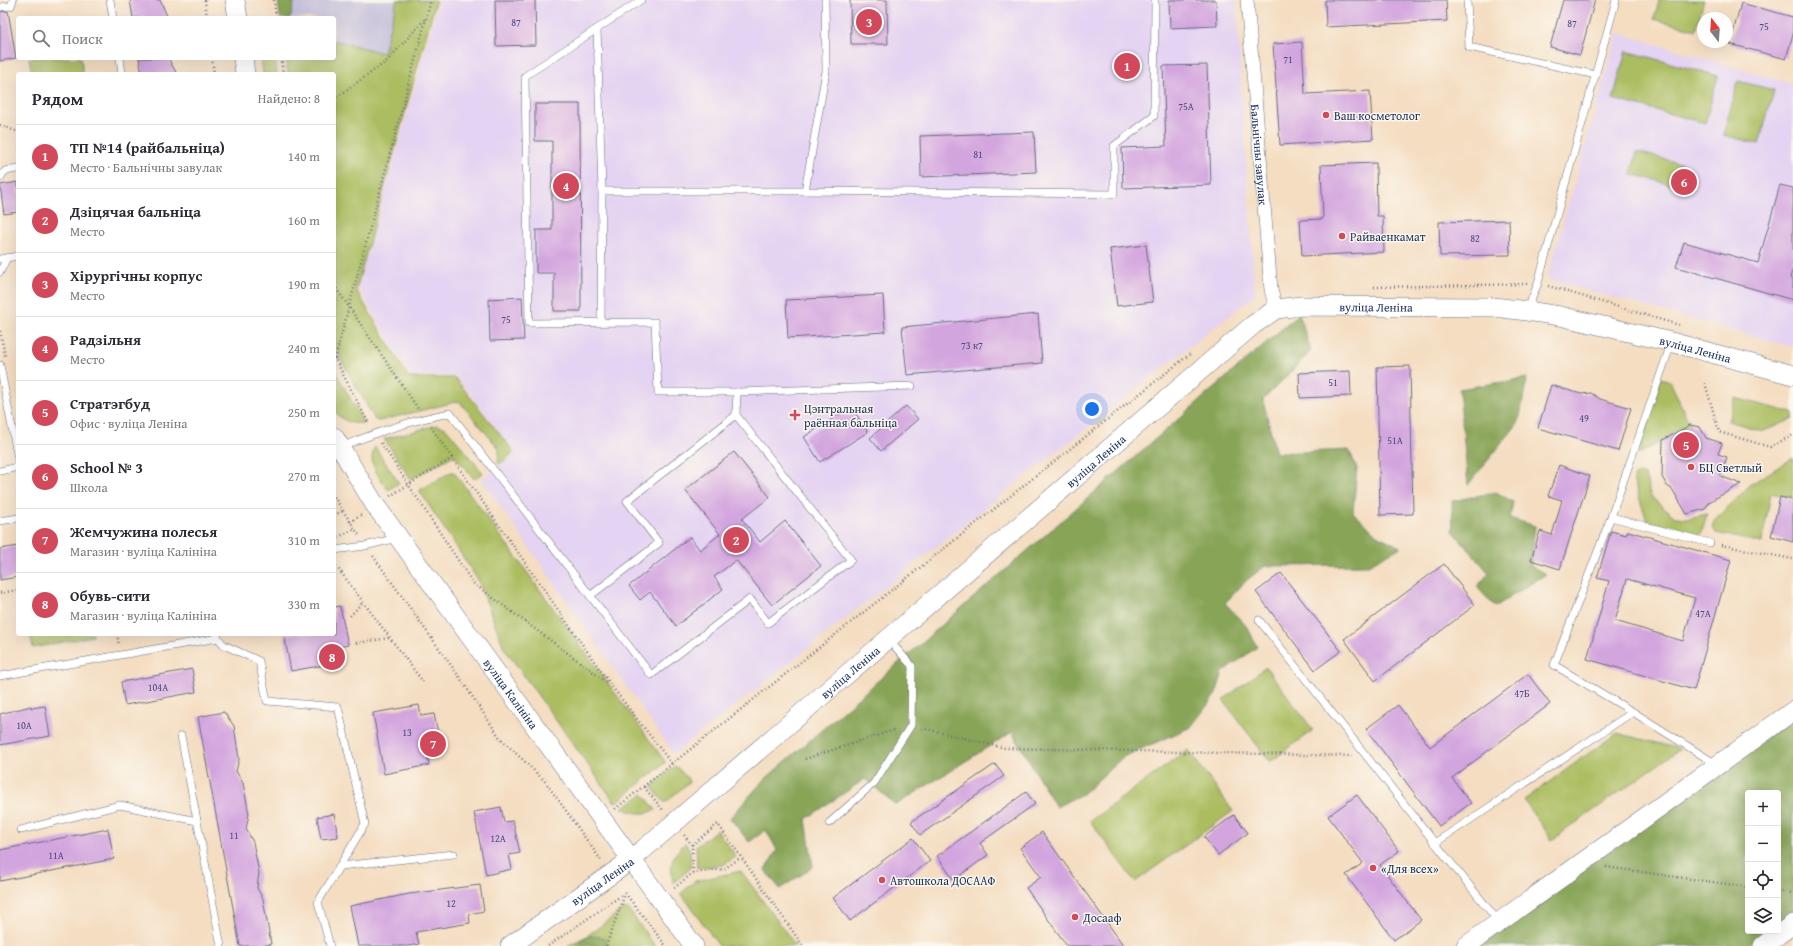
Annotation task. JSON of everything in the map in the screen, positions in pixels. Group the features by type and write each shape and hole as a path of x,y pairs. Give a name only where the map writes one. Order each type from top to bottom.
{"street":[{"path":"235,0 238,16"},
{"name":"Бальнічны завулак","path":"1247,0 1271,290 1276,309"},
{"path":"243,60 245,72"},
{"name":"вуліца Леніна","path":"510,946 631,860 1247,331 1276,309 1301,306 1494,307 1527,311 1560,316 1671,342 1793,375"},
{"name":"вуліца Калініна","path":"337,442 376,505 694,946"},
{"path":"1466,946 1793,711"},
{"path":"1763,946 1793,924"}],"lane":[{"path":"0,8 11,6 13,0"},
{"path":"110,0 113,16"},
{"path":"641,0 525,76 529,323 655,322 658,392 737,392 912,386"},
{"path":"805,191 826,71 825,0"},
{"path":"602,191 1114,194 1114,146 1154,116 1155,0"},
{"path":"1467,0 1469,47 1596,75"},
{"path":"1527,311 1538,283 1616,0"},
{"path":"598,29 602,191 601,322"},
{"path":"120,60 122,72"},
{"path":"0,178 5,171 16,169"},
{"path":"0,272 3,258 16,256"},
{"path":"1671,342 1611,518 1554,665 1718,765"},
{"path":"0,364 16,448"},
{"path":"337,442 375,433 425,418 450,413 650,675 750,599 768,623 851,560 736,416 737,392"},
{"path":"590,596 659,543 627,501 736,416"},
{"path":"0,471 16,467"},
{"path":"0,521 16,518"},
{"path":"1611,518 1708,542"},
{"path":"336,550 365,546 399,537"},
{"path":"1260,620 1499,922"},
{"path":"0,676 218,636 224,645 259,661 267,701 338,708 365,824 318,902 330,946"},
{"path":"829,823 874,783 910,725 912,666 888,639"},
{"path":"1435,843 1633,712"},
{"path":"181,736 222,946"},
{"path":"21,830 120,805 197,821"},
{"path":"340,866 454,854"}],"path":[{"path":"205,0 207,16"},
{"path":"274,0 276,16"},
{"path":"336,352 350,307 431,0"},
{"path":"336,98 387,61 427,17"},
{"path":"212,60 214,72"},
{"path":"281,60 283,72"},
{"path":"0,125 16,131"},
{"path":"1373,287 1538,283 1681,325"},
{"path":"336,288 452,458 610,684 672,764"},
{"path":"616,809 1196,349"},
{"path":"336,362 375,433 473,582 610,684"},
{"path":"1705,383 1719,432 1770,447 1793,435"},
{"path":"389,496 452,458"},
{"path":"336,500 365,546 458,675 500,738 544,780 601,861"},
{"path":"336,514 343,511"},
{"path":"350,522 361,515"},
{"path":"336,538 355,529"},
{"path":"1708,542 1793,560"},
{"path":"336,566 423,682"},
{"path":"0,593 16,590"},
{"path":"350,616 363,602"},
{"path":"356,643 389,638"},
{"path":"804,758 910,725 1006,748 1367,756"},
{"path":"693,873 692,845 718,824 802,946"},
{"path":"584,836 590,831"},
{"path":"668,892 693,873 724,869 740,858"},
{"path":"1582,863 1745,887"},
{"path":"1781,891 1793,893"},
{"path":"625,893 642,913 666,946"},
{"path":"548,946 625,893"},
{"path":"606,946 625,893"},
{"path":"642,913 647,910"}],"shaded area":[{"path":"295,0 397,0 383,53 336,41 336,16 291,16"},
{"name":"Цэнтральная раённая бальніца","path":"439,0 1236,0 1255,295 674,754 481,479 516,453 456,376 410,376 358,288"},
{"path":"1618,33 1793,84 1793,347 1547,279"}],"green space":[{"path":"278,0 295,0 291,16 280,16"},
{"path":"397,0 436,0 356,290 409,378 455,378 514,452 500,464 498,463 499,448 459,401 379,421 375,420 340,358 336,348 336,72 288,72 286,60 336,60 336,41 383,53"},
{"path":"1659,0 1704,0 1701,12 1697,12 1696,30 1654,19"},
{"path":"1626,51 1718,76 1705,123 1613,99"},
{"path":"29,60 81,60 83,72 32,72"},
{"path":"261,60 275,60 277,72 263,72"},
{"path":"1738,81 1774,90 1759,144 1723,135"},
{"path":"1637,152 1683,164 1677,186 1631,174"},
{"path":"1299,314 1311,351 1263,400 1276,453 1349,450 1357,468 1353,512 1377,535 1401,547 1368,565 1265,566 1247,580 1225,603 1248,628 1257,647 1223,672 1216,694 1191,727 1123,757 1084,793 1056,807 1012,732 896,805 865,779 806,819 813,867 780,889 765,870 777,850 766,830 749,842 730,818 763,781"},
{"path":"336,373 364,423 348,422 336,413"},
{"path":"1527,378 1519,422 1468,485 1459,389"},
{"path":"1661,378 1670,381 1690,425 1639,454"},
{"path":"1735,398 1793,413 1793,419 1764,431 1728,421"},
{"path":"437,425 446,428 483,473 474,479 454,455 411,479 384,439"},
{"path":"375,447 399,483 388,490 373,464 372,458"},
{"path":"1793,458 1793,498 1771,493 1762,543 1716,533 1712,528 1714,521 1751,484"},
{"path":"451,472 454,472 664,760 665,763 617,802 614,801 504,648 478,580 420,492 420,490"},
{"path":"1639,474 1645,475 1651,497 1675,517 1688,518 1707,514 1701,534 1695,537 1648,523 1633,480 1634,476"},
{"path":"1496,492 1513,502 1510,518 1535,526 1531,566 1546,574 1495,607 1477,587 1489,573 1453,531 1452,501"},
{"path":"30,636 93,636 33,648"},
{"path":"1266,667 1313,730 1270,762 1223,700"},
{"path":"1793,718 1793,912 1781,921 1781,790 1745,790 1745,934 1763,934 1746,946 1477,946"},
{"path":"1617,733 1680,749 1552,840 1524,800"},
{"path":"1188,750 1233,811 1135,882 1090,821"},
{"path":"674,767 677,767 689,782 666,802 664,802 652,788 653,785"},
{"path":"643,794 656,810 647,813 639,813 631,812 622,808"},
{"path":"717,830 736,857 723,865 697,868 696,846"},
{"path":"685,843 690,850 691,868 673,883 672,862 676,853"},
{"path":"741,871 796,946 719,946 681,893 695,881"},
{"path":"623,909 629,910 655,946 610,946 602,937 587,936"},
{"path":"587,936 574,946 567,946"},
{"path":"587,936 602,937 610,946 574,946"}],"building":[{"path":"130,0 160,0 167,16 133,16"},
{"path":"495,0 535,0 536,45 496,46"},
{"path":"850,0 887,0 888,44 851,44"},
{"path":"1169,0 1216,0 1217,26 1170,28"},
{"path":"1325,0 1446,0 1447,21 1326,27"},
{"path":"1563,0 1595,0 1580,55 1550,47"},
{"path":"1741,3 1793,17 1793,34 1786,59 1733,45 1733,33"},
{"path":"8,11 16,58 0,61 0,12"},
{"path":"1302,42 1305,94 1370,91 1373,139 1280,145 1273,44"},
{"path":"1135,57 1136,73 1120,74 1119,58"},
{"path":"139,60 169,60 176,72 142,72"},
{"path":"1207,65 1211,185 1123,188 1122,148 1166,146 1163,66"},
{"path":"535,104 580,104 581,311 554,311 554,273 536,273 536,230 552,230 552,141 535,141"},
{"path":"1034,132 1036,172 921,177 920,136"},
{"path":"1376,163 1377,216 1383,216 1384,252 1302,256 1300,220 1323,219 1321,165"},
{"path":"16,182 16,212 4,214 0,185"},
{"path":"1780,185 1793,188 1793,268 1790,278 1793,279 1793,300 1676,267 1684,242 1758,263"},
{"path":"1509,220 1510,255 1440,256 1439,222"},
{"path":"1146,245 1153,302 1117,306 1110,249"},
{"path":"883,295 885,332 788,338 786,300"},
{"path":"522,297 524,340 490,341 489,299"},
{"path":"1038,314 1042,363 907,375 902,327"},
{"path":"1410,366 1413,514 1380,515 1377,367"},
{"path":"1350,371 1351,396 1300,398 1299,373"},
{"path":"1551,385 1581,394 1591,393 1600,399 1631,408 1618,451 1538,428"},
{"path":"906,406 918,419 881,451 870,438"},
{"path":"851,407 868,432 820,462 804,437"},
{"name":"БЦ Светлый","path":"1690,425 1700,427 1706,438 1722,443 1718,454 1727,457 1720,476 1741,484 1709,502 1705,509 1687,514 1672,489 1667,486 1662,477 1663,440"},
{"path":"734,452 770,497 742,519 760,542 785,521 821,566 772,605 736,560 714,577 723,589 676,626 650,592 640,600 629,586 690,537 700,550 720,534 685,490"},
{"path":"1559,465 1590,476 1560,569 1531,560 1540,531 1552,535 1562,500 1548,496"},
{"path":"1780,497 1793,500 1793,542 1771,536"},
{"path":"1611,531 1626,535 1628,531 1731,560 1694,690 1587,659 1609,581 1597,578","holes":["1627,579 1695,598 1683,641 1615,621"]},
{"path":"16,546 16,577 0,580 0,549"},
{"path":"1444,564 1475,605 1375,681 1344,639"},
{"path":"1281,573 1341,651 1315,670 1256,592"},
{"path":"340,606 348,645 334,648 336,663 291,671 284,636 336,636 336,607"},
{"path":"192,669 196,692 125,705 121,682"},
{"path":"1528,674 1550,704 1452,778 1471,803 1439,826 1366,729 1398,705 1430,747"},
{"path":"419,705 421,716 434,714 441,747 426,751 429,765 384,774 373,713"},
{"path":"31,706 31,708 45,706 50,736 0,745 0,714"},
{"path":"224,712 234,726 239,759 236,771 243,783 249,814 246,829 253,842 259,873 257,888 263,899 271,944 261,946 240,946 198,717"},
{"path":"995,764 1004,776 920,835 911,822"},
{"path":"1026,792 1035,804 980,843 988,855 954,880 937,856"},
{"path":"1357,795 1399,851 1380,865 1421,920 1394,940 1346,875 1363,863 1328,816"},
{"path":"501,807 504,822 513,821 520,853 509,855 512,869 486,875 474,812"},
{"path":"334,814 338,837 321,839 317,817"},
{"path":"1234,815 1248,833 1218,855 1204,837"},
{"path":"108,829 114,859 0,881 0,850"},
{"name":"Досааф","path":"1042,832 1124,946 1067,946 1026,888 1041,877 1020,848"},
{"name":"Автошкола ДОСААФ","path":"913,838 930,861 850,921 833,898"},
{"path":"480,885 484,911 469,914 470,923 416,932 419,944 408,946 358,946 350,906 409,894"}],"place":[{"name":"Хірургічны корпус","path":"869,22"},
{"name":"ТП №14 (райбальніца)","path":"1127,66"},
{"name":"Ваш косметолог","path":"1326,115"},
{"name":"School № 3","path":"1684,182"},
{"name":"Радзільня","path":"566,186"},
{"name":"Райваенкамат","path":"1342,236"},
{"name":"Цэнтральная раённая бальніца","path":"795,415"},
{"name":"Стратэгбуд","path":"1686,445"},
{"name":"БЦ Светлый","path":"1691,467"},
{"name":"Дзіцячая бальніца","path":"736,540"},
{"name":"Обувь-сити","path":"332,657"},
{"name":"Жемчужина полесья","path":"433,744"},
{"name":"«Для всех»","path":"1373,868"},
{"name":"Автошкола ДОСААФ","path":"882,880"},
{"name":"Досааф","path":"1075,917"}]}
